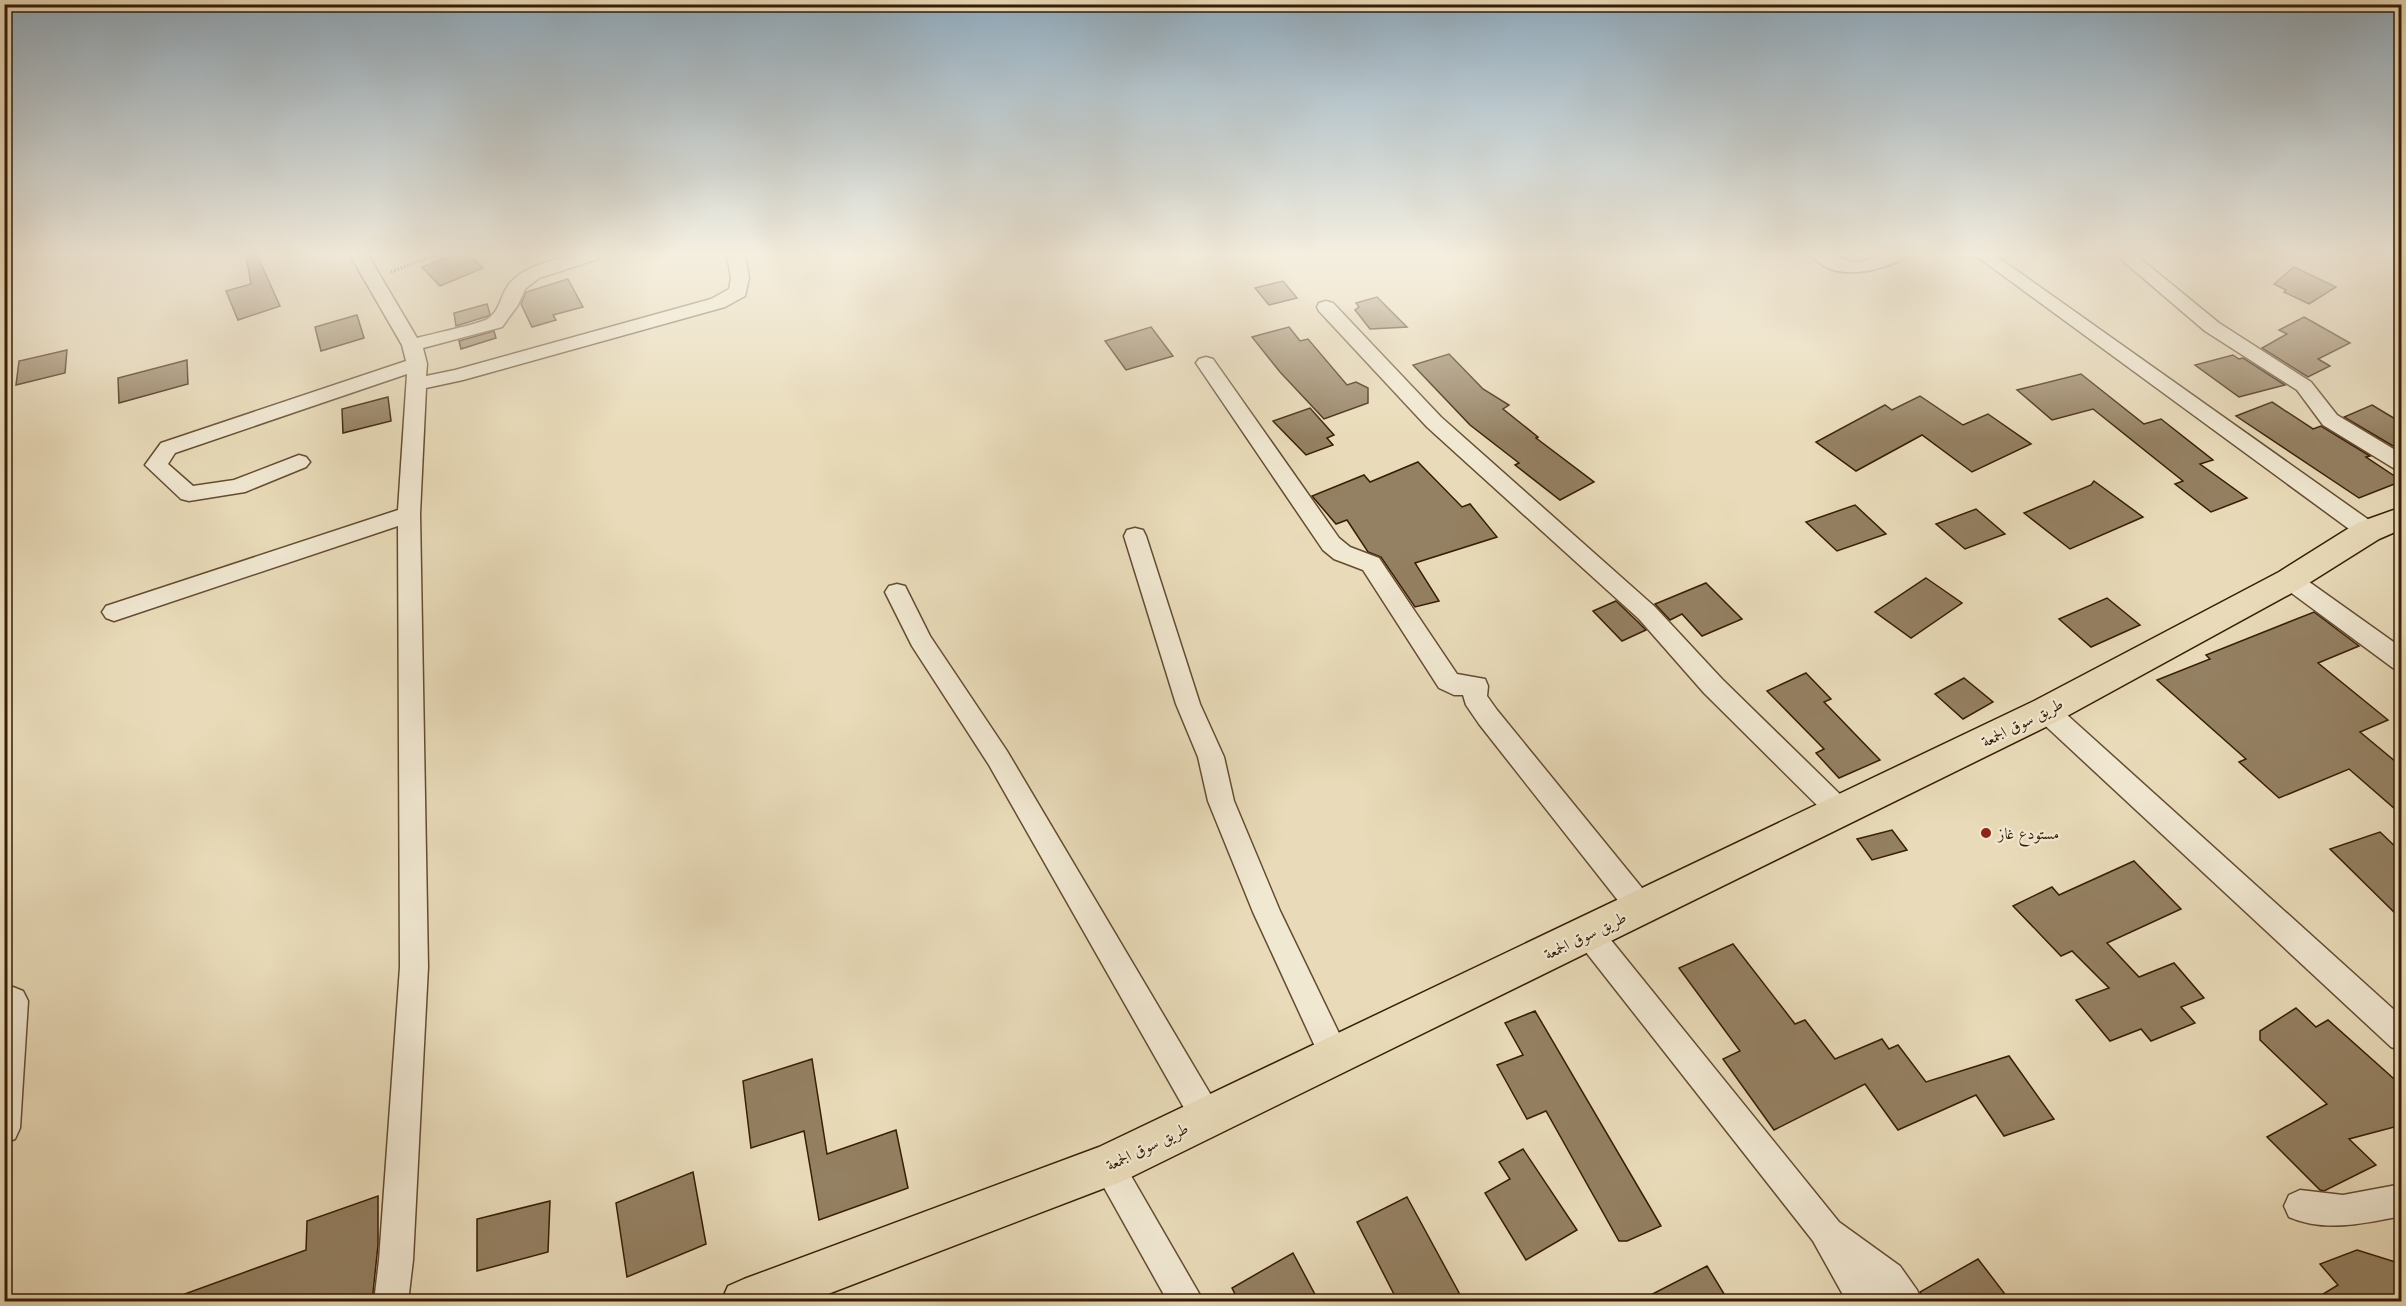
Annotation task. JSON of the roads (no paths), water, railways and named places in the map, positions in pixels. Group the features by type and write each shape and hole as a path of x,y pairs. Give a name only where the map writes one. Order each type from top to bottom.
{"main road":[{"name":"طريق سوق الجمعة","path":"752,1300 1108,1166 2046,711 2290,580 2385,524"}],"street":[{"path":"391,1302 396,1260 414,967 409,514 415,364 393,316"},
{"path":"299,462 237,487 189,494 156,465 168,448 415,364 495,323 500,316"},
{"path":"415,364 456,376 672,316"},
{"path":"1334,316 1434,422 1647,613 1713,686 1840,811"},
{"path":"2071,316 2126,355 2385,524"},
{"path":"2199,316 2212,327 2304,386 2315,395 2323,414 2330,420 2402,464"},
{"path":"1206,363 1331,544 1342,553 1371,564 1448,681 1454,685 1476,686 1475,698 1488,717 1641,908"},
{"path":"114,612 409,514"},
{"path":"1135,536 1188,704 1211,757 1221,801 1254,876 1266,912 1335,1056"},
{"path":"2290,580 2402,661"},
{"path":"897,592 920,640 999,758 1207,1118"},
{"path":"2046,711 2402,1037"},
{"path":"1588,933 1824,1229 1866,1302"},
{"path":"4,1128 13,1000"},
{"path":"1108,1166 1187,1302"},
{"path":"2300,1206 2343,1211 2402,1200"},
{"path":"1824,1229 1888,1278 1905,1302"}],"place":[{"name":"مستودع غاز","path":"1986,833"}]}
